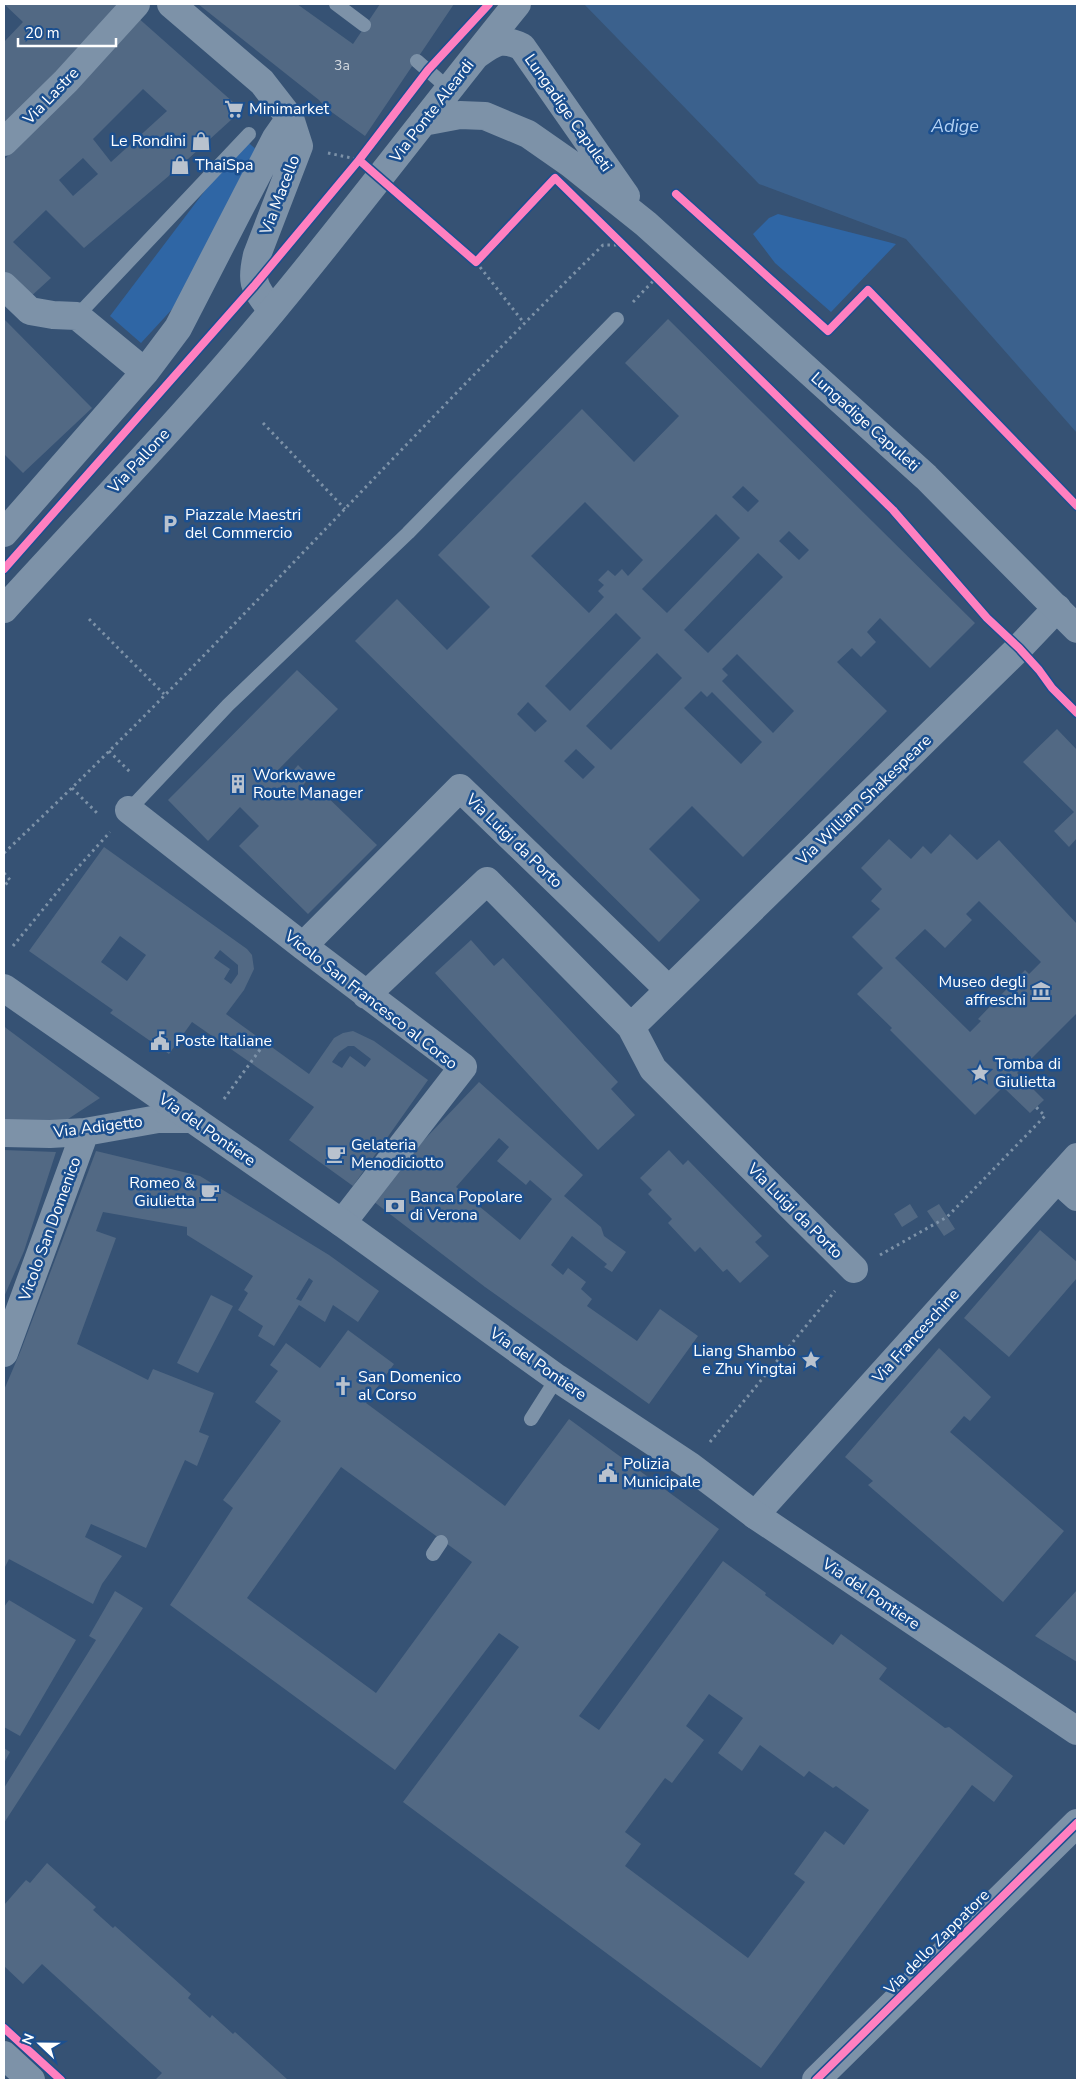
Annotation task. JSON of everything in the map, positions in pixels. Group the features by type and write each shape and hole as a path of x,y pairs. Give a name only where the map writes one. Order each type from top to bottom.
{"street":[{"name":"Via Lastre","path":"4,142 66,82 136,4"},
{"name":"Via Macello","path":"170,4 262,82 290,118 299,146 256,255 253,271 254,286 272,311"},
{"name":"Via Ponte Aleardi","path":"272,311 380,179 448,88 517,4"},
{"name":"Lungadige Capuleti","path":"474,57 494,43 511,41 522,47 646,224"},
{"name":"Lungadige Capuleti","path":"423,122 460,115 485,116 528,134 564,159 646,224 926,477 1077,629"},
{"path":"4,533 145,372 178,328 276,138 290,118"},
{"path":"4,286 30,311 53,316 77,316 145,372"},
{"name":"Via Pallone","path":"4,609 175,422 272,311"},
{"name":"Via William Shakespeare","path":"669,990 1019,648 1057,608"},
{"name":"Via Luigi da Porto","path":"303,946 460,788 669,990"},
{"name":"Vicolo San Francesco al Corso","path":"129,810 366,995 463,1068 342,1223"},
{"name":"Via Luigi da Porto","path":"366,995 487,881 631,1027 653,1068 854,1269"},
{"name":"Via del Pontiere","path":"4,988 342,1223 557,1378 690,1466 755,1515 1077,1731"},
{"path":"631,1027 669,990"},
{"name":"Via Adigetto","path":"4,1133 50,1134 85,1132 158,1119 192,1119"},
{"name":"Vicolo San Domenico","path":"4,1353 85,1132"},
{"name":"Via Franceschine","path":"755,1515 1077,1157"},
{"path":"1057,1179 1077,1197"},
{"name":"Via dello Zappatore","path":"816,2080 1077,1823"},
{"path":"4,2055 31,2080"}],"lane":[{"path":"336,4 364,25"},
{"path":"417,61 448,88"},
{"path":"77,316 249,134"},
{"path":"129,810 228,705 408,533 617,319"},
{"path":"531,1419 557,1378"},
{"path":"433,1554 441,1542"}],"path":[{"path":"352,167 365,152"},
{"path":"359,160 380,179"},
{"path":"618,238 632,251"},
{"path":"4,853 109,751 524,323 603,245 625,245"},
{"path":"476,262 482,255"},
{"path":"469,257 476,262 524,323"},
{"path":"651,271 664,284"},
{"path":"617,319 658,277"},
{"path":"263,423 345,508"},
{"path":"89,619 164,694"},
{"path":"109,751 120,761"},
{"path":"72,788 83,799"},
{"path":"14,946 72,874 129,810"},
{"path":"4,873 10,880 4,886"},
{"path":"224,1099 270,1036"},
{"path":"854,1269 947,1217 1044,1116 1036,1107"}],"shaded area":[{"path":"244,139 257,150 176,305 141,343 110,316"},
{"path":"778,214 896,244 831,312 775,263 753,234 769,218"}],"water":[{"name":"Adige","path":"584,4 1077,4 1077,433 906,239 759,184"}],"building":[{"path":"4,4 119,4 4,128 4,42 23,22"},
{"path":"198,4 297,4 353,44 380,4 454,4 365,136 326,108 319,100"},
{"path":"136,16 242,110 177,169 84,248 46,210 13,242 51,278 28,299 4,279 4,160","holes":["143,89 167,111 111,162 93,139","83,158 98,174 73,196 59,180"]},
{"path":"4,319 92,408 23,473 4,454"},
{"path":"668,319 975,623 930,668 880,618 867,632 876,642 861,657 852,648 837,662 887,711 743,857 692,806 649,849 700,900 659,942 355,641 397,599 447,650 490,607 438,555 582,409 634,462 679,416 625,363","holes":["743,486 759,501 748,512 732,497","585,502 643,560 628,576 622,569 615,576 608,570 598,580 604,585 598,591 604,597 589,613 531,556","716,514 740,538 667,613 642,589","789,531 809,550 799,560 779,541","758,553 783,577 708,653 684,630","616,613 641,638 570,711 545,686","657,653 682,678 611,750 586,726","737,654 794,711 773,733 722,681 728,675 722,669","701,691 707,697 712,692 762,742 741,764 684,708","528,702 547,721 535,732 517,714","576,749 595,767 583,779 564,761"]},
{"name":"Workwawe Route Manager","path":"297,670 338,709 278,770 287,778 298,765 310,777 299,790 307,799 318,788 377,845 308,914 239,846 259,826 240,807 208,841 168,800"},
{"path":"1057,729 1077,750 1077,838 1069,847 1054,831 1074,812 1023,762"},
{"path":"950,834 977,860 999,840 1077,924 1077,1013 1017,1073 1044,1100 1030,1113 1003,1087 975,1115 890,1030 892,1028 857,994 883,968 852,937 880,909 871,901 882,889 861,868 889,839 911,859 923,846 931,854","holes":["979,901 1041,962 1029,974 1025,970 978,1019 981,1021 970,1032 895,958 925,929 945,948 972,920 966,914"]},
{"path":"104,847 247,949 252,955 254,969 244,990 226,1014 309,1074 334,1038 343,1033 353,1031 374,1041 428,1080 353,1186 289,1140 314,1107 192,1022 169,1054 110,1013 113,1010 29,951","holes":["120,936 146,955 127,981 101,962","220,950 238,965 238,974 231,984 224,979 230,969 214,958","348,1046 354,1046 371,1059 365,1067 350,1056 342,1068 332,1062 339,1052"]},
{"path":"471,940 494,966 503,958 618,1082 611,1089 635,1115 598,1150 435,973"},
{"path":"4,1026 100,1098 65,1121 4,1124"},
{"path":"479,1082 583,1175 564,1196 601,1227 604,1236 626,1252 612,1272 604,1267 607,1264 572,1236 551,1265 563,1275 568,1268 586,1282 581,1289 592,1299 587,1306 637,1341 660,1309 698,1336 649,1404 485,1287 369,1198","holes":["499,1138 509,1147 497,1161 526,1185 530,1180 552,1199 520,1240 456,1187"]},
{"path":"4,1150 56,1152 24,1251 4,1297"},
{"path":"669,1150 683,1165 688,1160 762,1236 755,1242 769,1256 740,1283 727,1269 723,1272 700,1247 695,1252 668,1223 672,1219 648,1194 652,1190 640,1178"},
{"path":"96,1151 200,1176 329,1255 379,1291 358,1322 333,1305 325,1322 299,1305 274,1346 258,1336 263,1326 238,1310 248,1293 244,1290 253,1276 187,1235 187,1227 103,1212 96,1231 116,1238 77,1344 148,1380 153,1369 214,1393 199,1432 209,1436 197,1466 185,1460 146,1548 91,1524 85,1537 122,1556 102,1584 93,1604 9,1559 4,1569 4,1390","holes":["309,1278 313,1281 301,1301 296,1299"]},
{"path":"910,1204 918,1217 902,1227 894,1214"},
{"path":"939,1204 955,1229 944,1236 927,1211"},
{"path":"1040,1230 1077,1262 1077,1278 1009,1357 964,1318"},
{"path":"211,1295 233,1306 198,1373 177,1363"},
{"path":"348,1330 394,1364 366,1403 505,1506 569,1419 719,1529 579,1716 599,1730 723,1561 766,1593 765,1595 833,1645 841,1634 887,1668 879,1679 945,1728 949,1727 1013,1776 994,1802 972,1785 761,2068 403,1802 519,1647 499,1633 395,1770 170,1605 233,1508 223,1500 281,1421 255,1402 278,1371 270,1365 286,1343 320,1368","holes":["341,1467 472,1562 376,1693 247,1598","709,1694 743,1718 718,1753 742,1771 760,1745 804,1777 809,1771 833,1788 836,1786 869,1810 844,1845 825,1831 794,1874 805,1882 748,1958 625,1866 641,1844 625,1832 665,1778 672,1783 704,1740 686,1726"]},
{"path":"939,1348 991,1397 970,1421 964,1416 950,1432 1064,1531 1003,1602 868,1485 873,1481 845,1457"},
{"path":"1077,1590 1077,1662 1035,1636"},
{"path":"115,1591 143,1608 4,1823 4,1788 96,1640 89,1636"},
{"path":"9,1600 76,1640 20,1736 4,1727 4,1607"},
{"path":"4,1748 10,1752 4,1763"},
{"path":"47,1863 96,1907 93,1910 113,1928 115,1926 191,1994 188,1998 210,2018 212,2015 233,2034 235,2032 288,2080 155,2080 162,2073 42,1964 23,1984 4,1966 4,1905 26,1880 30,1883"}],"cycle path":[{"path":"4,569 254,286 359,160 428,70 489,4"},
{"path":"359,160 476,262 555,178 893,510 987,618 1019,648 1052,688 1077,713"},
{"path":"676,194 828,331 868,290 1077,506"},
{"path":"816,2080 1077,1823"},
{"path":"4,2028 61,2080"}],"place":[{"name":"Minimarket","path":"234,109"},
{"name":"Le Rondini","path":"201,141"},
{"name":"ThaiSpa","path":"180,165"},
{"name":"Piazzale Maestri del Commercio","path":"170,524"},
{"name":"Workwawe Route Manager","path":"238,784"},
{"name":"Museo degli affreschi","path":"1041,991"},
{"name":"Poste Italiane","path":"160,1041"},
{"name":"Tomba di Giulietta","path":"980,1073"},
{"name":"Gelateria Menodiciotto","path":"336,1154"},
{"name":"Romeo & Giulietta","path":"210,1192"},
{"name":"Banca Popolare di Verona","path":"395,1206"},
{"name":"Liang Shambo e Zhu Yingtai","path":"811,1360"},
{"name":"San Domenico al Corso","path":"343,1386"},
{"name":"Polizia Municipale","path":"608,1473"}]}
